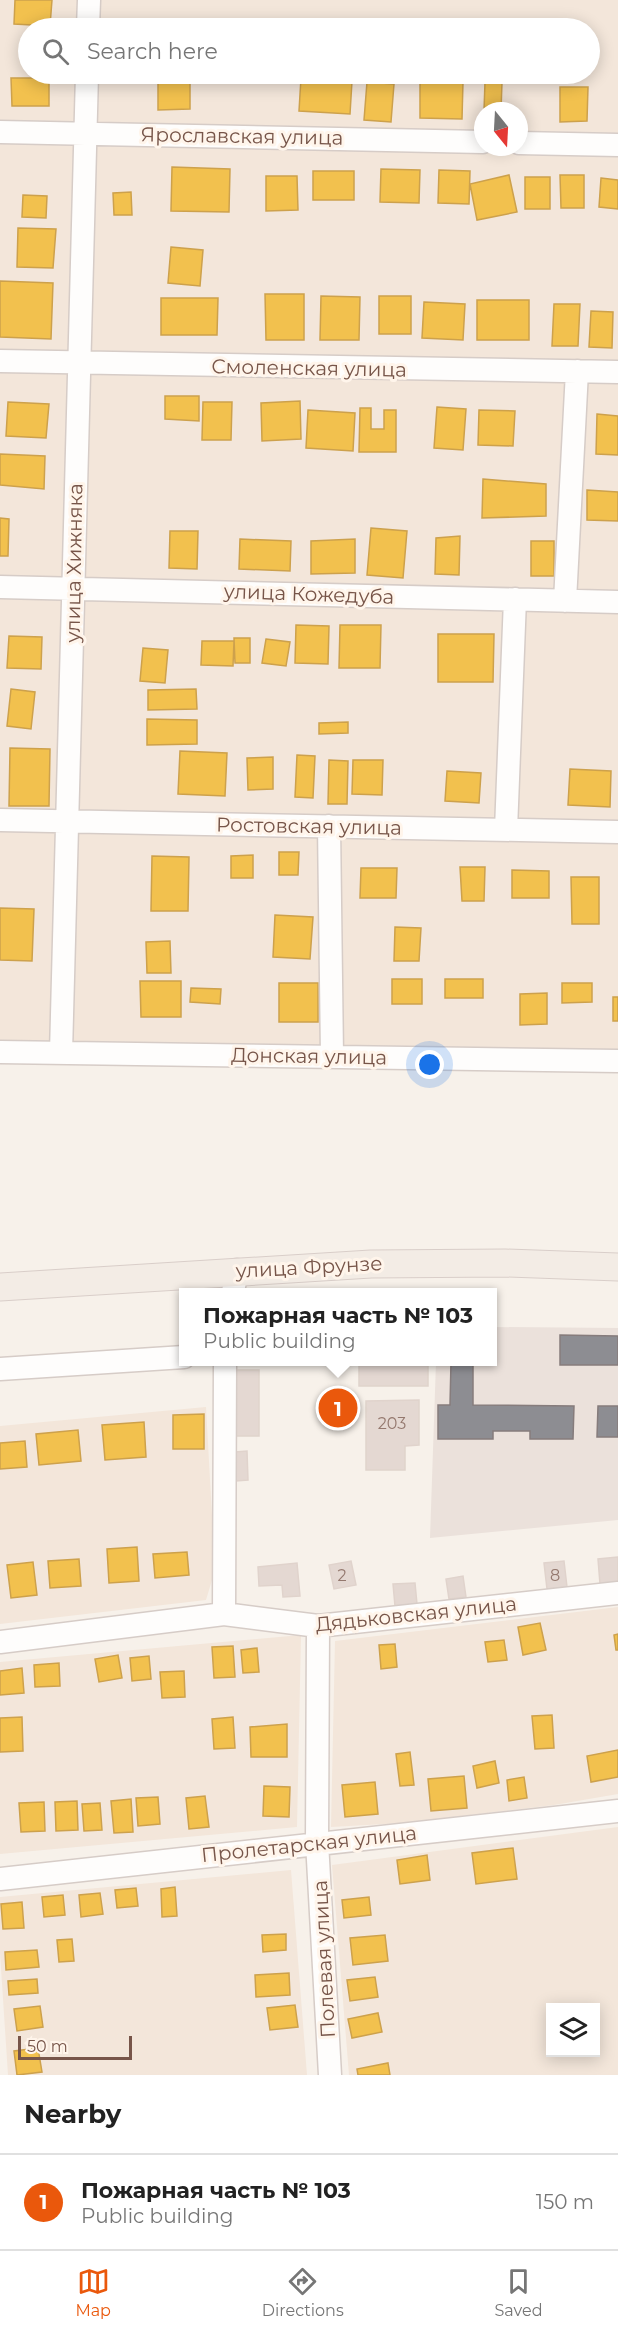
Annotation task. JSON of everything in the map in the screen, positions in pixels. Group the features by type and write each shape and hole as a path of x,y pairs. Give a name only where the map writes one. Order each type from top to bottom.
{"main road":[{"name":"улица Фрунзе","path":"0,1287 235,1281 371,1264 505,1263 618,1267"}],"street":[{"path":"88,18 89,0"},
{"name":"улица Хижняка","path":"61,1053 87,84"},
{"name":"Ярославская улица","path":"0,132 474,142"},
{"path":"528,143 618,145"},
{"name":"Смоленская улица","path":"0,361 618,372"},
{"path":"565,601 577,372"},
{"name":"улица Кожедуба","path":"0,587 618,602"},
{"path":"506,830 515,599"},
{"name":"Ростовская улица","path":"0,820 618,832"},
{"path":"329,826 332,1056"},
{"name":"Донская улица","path":"0,1052 618,1061"},
{"path":"0,1369 179,1357"},
{"path":"224,1614 225,1366"},
{"name":"Дядьковская улица","path":"0,1642 224,1614 318,1626 618,1593"},
{"name":"Полевая улица","path":"318,1626 317,1842 330,2075"},
{"name":"Пролетарская улица","path":"0,1879 317,1842 618,1811"}],"shaded area":[{"path":"0,0 618,0 618,1051 0,1040"},
{"path":"497,1327 618,1328 618,1520 430,1538 436,1366 497,1366"},
{"path":"206,1407 215,1570 206,1600 0,1624 0,1426"},
{"path":"618,1607 618,1794 554,1805 403,1823 331,1827 335,1641"},
{"path":"301,1635 297,1827 0,1854 0,1662"},
{"path":"618,1827 618,2075 349,2075 332,1865"},
{"path":"291,1870 307,2075 8,2075 0,1953 0,1897"}],"building: Homes":[{"path":"15,0 52,0 51,18 18,18 18,24 14,24"},
{"path":"11,78 18,78 18,84 49,84 49,106 12,106"},
{"path":"158,84 190,84 190,109 158,110"},
{"path":"301,84 352,84 350,114 299,111"},
{"path":"367,84 394,84 391,122 364,120"},
{"path":"420,84 463,84 462,119 420,118"},
{"path":"485,84 502,84 501,102 484,102"},
{"path":"560,87 588,87 587,121 560,122"},
{"path":"172,167 230,169 229,212 171,211"},
{"path":"381,169 420,170 419,203 380,202"},
{"path":"439,170 470,171 469,204 438,203"},
{"path":"313,171 354,171 354,200 313,200"},
{"path":"509,175 517,212 477,220 470,184"},
{"path":"560,175 584,175 584,208 561,208"},
{"path":"266,176 297,176 298,210 266,211"},
{"path":"525,177 550,177 550,209 525,209"},
{"path":"601,178 618,180 618,209 599,207"},
{"path":"131,192 132,215 114,215 113,193"},
{"path":"23,195 47,196 46,218 22,217"},
{"path":"18,228 56,229 53,268 17,267"},
{"path":"171,247 203,250 200,286 168,283"},
{"path":"0,281 53,283 51,339 0,337"},
{"path":"265,294 304,294 304,340 266,340"},
{"path":"321,296 360,297 359,340 320,340"},
{"path":"379,296 411,296 411,334 379,334"},
{"path":"161,298 218,298 217,335 161,335"},
{"path":"477,300 529,300 529,340 477,340"},
{"path":"424,302 465,304 463,340 422,338"},
{"path":"554,304 580,304 578,346 552,346"},
{"path":"591,311 613,312 612,348 589,347"},
{"path":"165,396 199,396 199,421 165,419"},
{"path":"300,401 301,439 262,441 261,403"},
{"path":"8,402 49,404 46,438 6,436"},
{"path":"203,402 232,402 231,440 202,440"},
{"path":"437,407 466,409 463,450 434,448"},
{"path":"360,408 371,408 371,429 384,429 384,410 396,410 396,452 359,452"},
{"path":"308,410 355,413 353,451 306,448"},
{"path":"479,410 515,411 513,446 478,445"},
{"path":"597,414 618,416 618,455 596,454"},
{"path":"0,454 45,456 44,489 0,485"},
{"path":"483,479 546,484 546,516 482,518"},
{"path":"587,490 618,492 618,521 587,520"},
{"path":"0,518 9,519 8,556 0,556"},
{"path":"371,528 407,531 403,578 367,575"},
{"path":"170,531 198,531 197,569 169,568"},
{"path":"460,536 459,575 435,574 436,538"},
{"path":"240,539 291,541 290,571 239,569"},
{"path":"355,539 355,573 311,574 311,541"},
{"path":"531,541 554,541 554,576 531,576"},
{"path":"296,625 329,626 328,664 295,663"},
{"path":"340,625 381,625 380,668 339,668"},
{"path":"438,634 494,634 493,682 438,682"},
{"path":"9,636 42,637 41,669 7,668"},
{"path":"234,638 250,638 250,663 235,663"},
{"path":"266,639 290,642 286,666 262,663"},
{"path":"202,641 234,641 233,666 201,665"},
{"path":"143,648 168,650 165,683 140,681"},
{"path":"11,689 35,692 31,729 7,726"},
{"path":"196,689 197,709 148,710 148,690"},
{"path":"147,719 197,720 197,744 147,745"},
{"path":"348,722 348,733 319,734 319,723"},
{"path":"10,748 50,749 49,806 9,806"},
{"path":"180,751 227,753 225,796 178,794"},
{"path":"297,755 315,756 313,798 295,797"},
{"path":"273,757 273,789 248,790 247,758"},
{"path":"329,760 348,761 347,804 328,804"},
{"path":"353,760 383,760 382,795 352,794"},
{"path":"570,769 611,771 610,807 568,805"},
{"path":"447,771 481,773 479,803 445,801"},
{"path":"279,852 299,852 298,875 279,875"},
{"path":"253,855 253,878 231,878 231,856"},
{"path":"152,856 189,857 188,911 151,911"},
{"path":"460,867 485,867 484,901 462,901"},
{"path":"361,868 397,868 396,898 360,898"},
{"path":"512,870 549,871 549,898 512,898"},
{"path":"571,877 599,877 599,924 572,924"},
{"path":"0,908 34,909 32,961 0,960"},
{"path":"275,915 313,917 310,959 273,957"},
{"path":"395,927 421,928 419,961 394,961"},
{"path":"170,941 171,973 147,973 146,942"},
{"path":"392,979 422,979 422,1004 392,1004"},
{"path":"445,979 483,979 483,998 445,998"},
{"path":"140,981 181,981 181,1017 141,1017"},
{"path":"279,983 318,983 318,1022 279,1022"},
{"path":"562,983 592,983 592,1002 562,1003"},
{"path":"191,988 221,989 220,1004 190,1002"},
{"path":"547,993 547,1024 520,1025 520,994"},
{"path":"613,997 618,997 618,1021 613,1021"},
{"path":"204,1414 204,1449 173,1449 173,1415"},
{"path":"144,1422 146,1457 105,1460 102,1425"},
{"path":"78,1430 81,1461 39,1465 36,1434"},
{"path":"25,1441 27,1467 0,1469 0,1443"},
{"path":"137,1547 139,1581 109,1583 107,1549"},
{"path":"187,1552 189,1575 155,1578 153,1554"},
{"path":"79,1559 81,1586 50,1588 48,1561"},
{"path":"33,1562 37,1595 11,1598 7,1565"},
{"path":"540,1623 546,1650 523,1655 518,1627"},
{"path":"618,1634 618,1650 616,1650 614,1635"},
{"path":"504,1640 507,1660 488,1662 485,1642"},
{"path":"395,1644 397,1667 381,1669 379,1645"},
{"path":"233,1646 235,1677 214,1678 212,1647"},
{"path":"257,1648 259,1672 243,1673 241,1650"},
{"path":"118,1655 122,1678 99,1682 95,1659"},
{"path":"149,1656 151,1679 132,1681 130,1658"},
{"path":"59,1663 60,1686 35,1687 34,1665"},
{"path":"22,1668 24,1693 0,1695 0,1671"},
{"path":"184,1671 185,1697 162,1698 160,1672"},
{"path":"552,1715 554,1748 535,1749 532,1716"},
{"path":"22,1717 23,1751 0,1752 0,1718"},
{"path":"233,1717 235,1748 214,1749 212,1719"},
{"path":"287,1724 287,1757 251,1757 250,1727"},
{"path":"618,1750 618,1777 591,1782 587,1756"},
{"path":"410,1752 414,1785 400,1786 396,1754"},
{"path":"495,1761 499,1783 477,1788 473,1766"},
{"path":"464,1776 467,1808 431,1811 428,1779"},
{"path":"524,1777 527,1798 509,1801 507,1780"},
{"path":"375,1782 378,1814 345,1817 342,1785"},
{"path":"264,1786 290,1787 289,1817 263,1816"},
{"path":"205,1796 209,1827 189,1829 186,1798"},
{"path":"158,1797 160,1824 138,1826 136,1798"},
{"path":"131,1799 133,1832 114,1833 111,1801"},
{"path":"77,1801 78,1830 56,1831 55,1802"},
{"path":"44,1802 45,1831 21,1832 19,1803"},
{"path":"100,1803 102,1830 84,1831 82,1804"},
{"path":"513,1848 517,1879 476,1884 472,1853"},
{"path":"427,1855 430,1880 400,1884 397,1860"},
{"path":"175,1887 177,1916 162,1917 161,1889"},
{"path":"136,1888 138,1906 117,1908 115,1890"},
{"path":"100,1893 103,1914 81,1917 79,1895"},
{"path":"63,1895 65,1915 44,1917 42,1897"},
{"path":"369,1897 371,1915 344,1918 342,1900"},
{"path":"22,1902 24,1928 3,1929 1,1904"},
{"path":"286,1934 286,1950 263,1952 262,1935"},
{"path":"385,1935 388,1961 353,1965 350,1938"},
{"path":"72,1939 74,1961 59,1962 57,1940"},
{"path":"37,1950 39,1967 6,1970 5,1952"},
{"path":"289,1973 290,1995 256,1997 255,1975"},
{"path":"375,1977 378,1997 350,2001 347,1980"},
{"path":"37,1979 38,1993 9,1995 8,1981"},
{"path":"295,2005 298,2027 270,2030 267,2008"},
{"path":"40,2006 43,2027 17,2031 14,2009"},
{"path":"378,2013 382,2032 352,2038 348,2019"},
{"path":"38,2048 42,2072 17,2075 14,2051"},
{"path":"388,2063 390,2075 358,2075 357,2069"}],"building: Industry":[{"path":"560,1335 618,1336 618,1365 560,1365"},
{"path":"451,1366 473,1366 473,1405 574,1406 573,1439 530,1439 530,1431 493,1431 493,1439 438,1439 438,1405 450,1405"},
{"path":"598,1406 618,1406 618,1437 597,1437"}],"building: Other":[{"path":"359,1366 428,1366 428,1386 359,1386"},
{"path":"236,1370 259,1370 259,1436 236,1436"},
{"path":"419,1400 419,1445 405,1446 405,1470 366,1470 366,1401"},
{"path":"247,1451 248,1480 236,1481 235,1452"},
{"path":"618,1557 618,1582 600,1584 598,1559"},
{"path":"351,1561 356,1585 334,1589 329,1565"},
{"path":"564,1561 567,1587 547,1589 544,1563"},
{"path":"297,1563 300,1596 283,1597 282,1585 259,1586 258,1567"},
{"path":"463,1576 466,1597 449,1599 446,1579"},
{"path":"415,1583 417,1604 395,1606 393,1584"}],"place":[{"name":"Пожарная часть № 103","path":"338,1408"}]}
